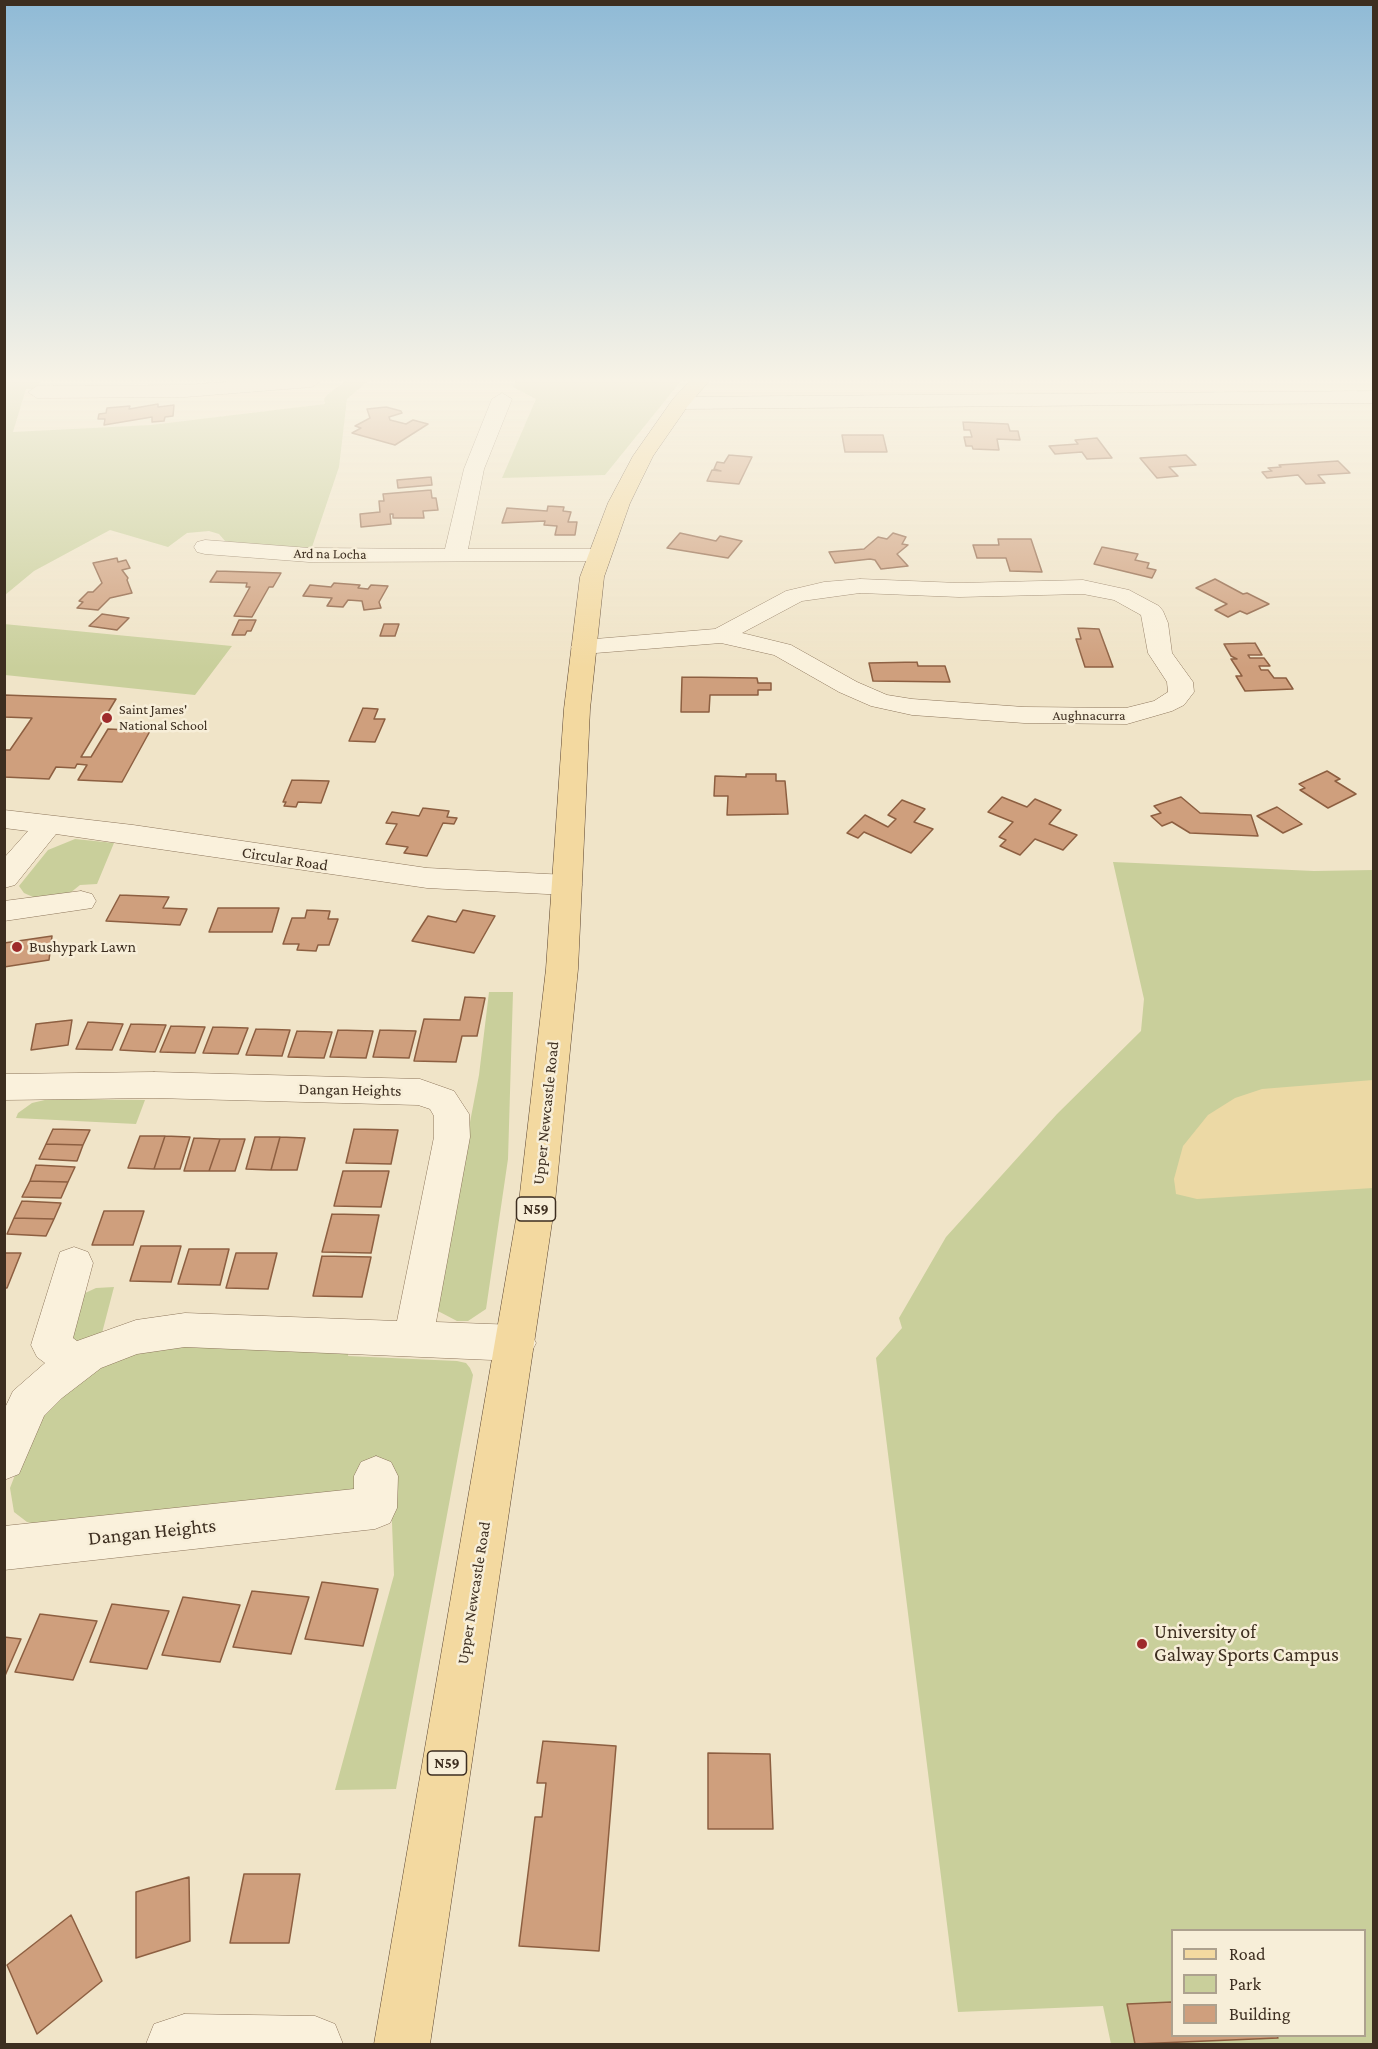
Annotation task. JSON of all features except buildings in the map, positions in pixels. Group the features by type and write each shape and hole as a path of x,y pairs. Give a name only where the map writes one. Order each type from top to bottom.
{"main road":[{"name":"Upper Newcastle Road","path":"402,2044 537,1202 562,969 584,647 592,577 619,503 633,477"}],"street":[{"path":"455,556 472,477"},
{"name":"Ard na Locha","path":"205,547 309,555 599,556"},
{"name":"Aughnacurra","path":"584,647 721,636 782,650 848,687 880,701 912,707 1024,715 1127,716 1163,706 1175,700 1182,692 1180,682 1160,653 1156,623 1151,611 1121,595 1083,587 959,590 860,586 824,589 794,596 755,615 721,636"},
{"name":"Circular Road","path":"4,819 371,872 427,878 567,885"},
{"path":"4,878 49,824"},
{"path":"4,911 81,901"},
{"name":"Dangan Heights","path":"6,1090 154,1085 420,1092 442,1100 453,1114 452,1137 413,1339"},
{"path":"74,1263 51,1345 75,1362"},
{"path":"4,1460 28,1404 75,1362 117,1342 158,1332 292,1333 516,1343"},
{"name":"Dangan Heights","path":"4,1548 375,1508 376,1476"},
{"path":"174,2044 184,2042 315,2044"}],"green space":[{"path":"5,477 336,477 311,550 233,543 209,531 187,533 168,547 110,530 34,571 5,595"},
{"path":"503,477 549,477 502,478"},
{"path":"4,624 232,646 195,695 5,675"},
{"path":"75,839 114,843 97,884 80,885 70,893 32,901 33,897 24,893 19,886 48,850"},
{"name":"University of Galway Sports Campus","path":"1113,862 1314,871 1373,870 1373,2044 1111,2044 1103,2006 958,2012 876,1358 902,1328 899,1318 946,1237 1057,1114 1141,1031 1144,999"},
{"path":"489,992 513,992 508,1159 486,1309 468,1321 457,1321 436,1310 436,1300 479,1075"},
{"path":"49,1099 145,1100 136,1124 16,1118 18,1113 32,1103"},
{"path":"114,1287 102,1333 88,1340 71,1342 83,1294 96,1288"},
{"path":"143,1345 349,1348 348,1356 457,1361 466,1363 470,1368 473,1375 396,1789 335,1790 394,1575 390,1471 365,1491 40,1525 27,1522 14,1512 10,1488 33,1428 67,1385"}],"sand":[{"path":"1373,1080 1373,1188 1197,1199 1176,1194 1174,1179 1183,1146 1208,1115 1235,1098 1262,1089"}],"place":[{"name":"Saint James' National School","path":"107,718"},
{"name":"Bushypark Lawn","path":"17,947"},
{"name":"University of Galway Sports Campus","path":"1142,1644"}]}
